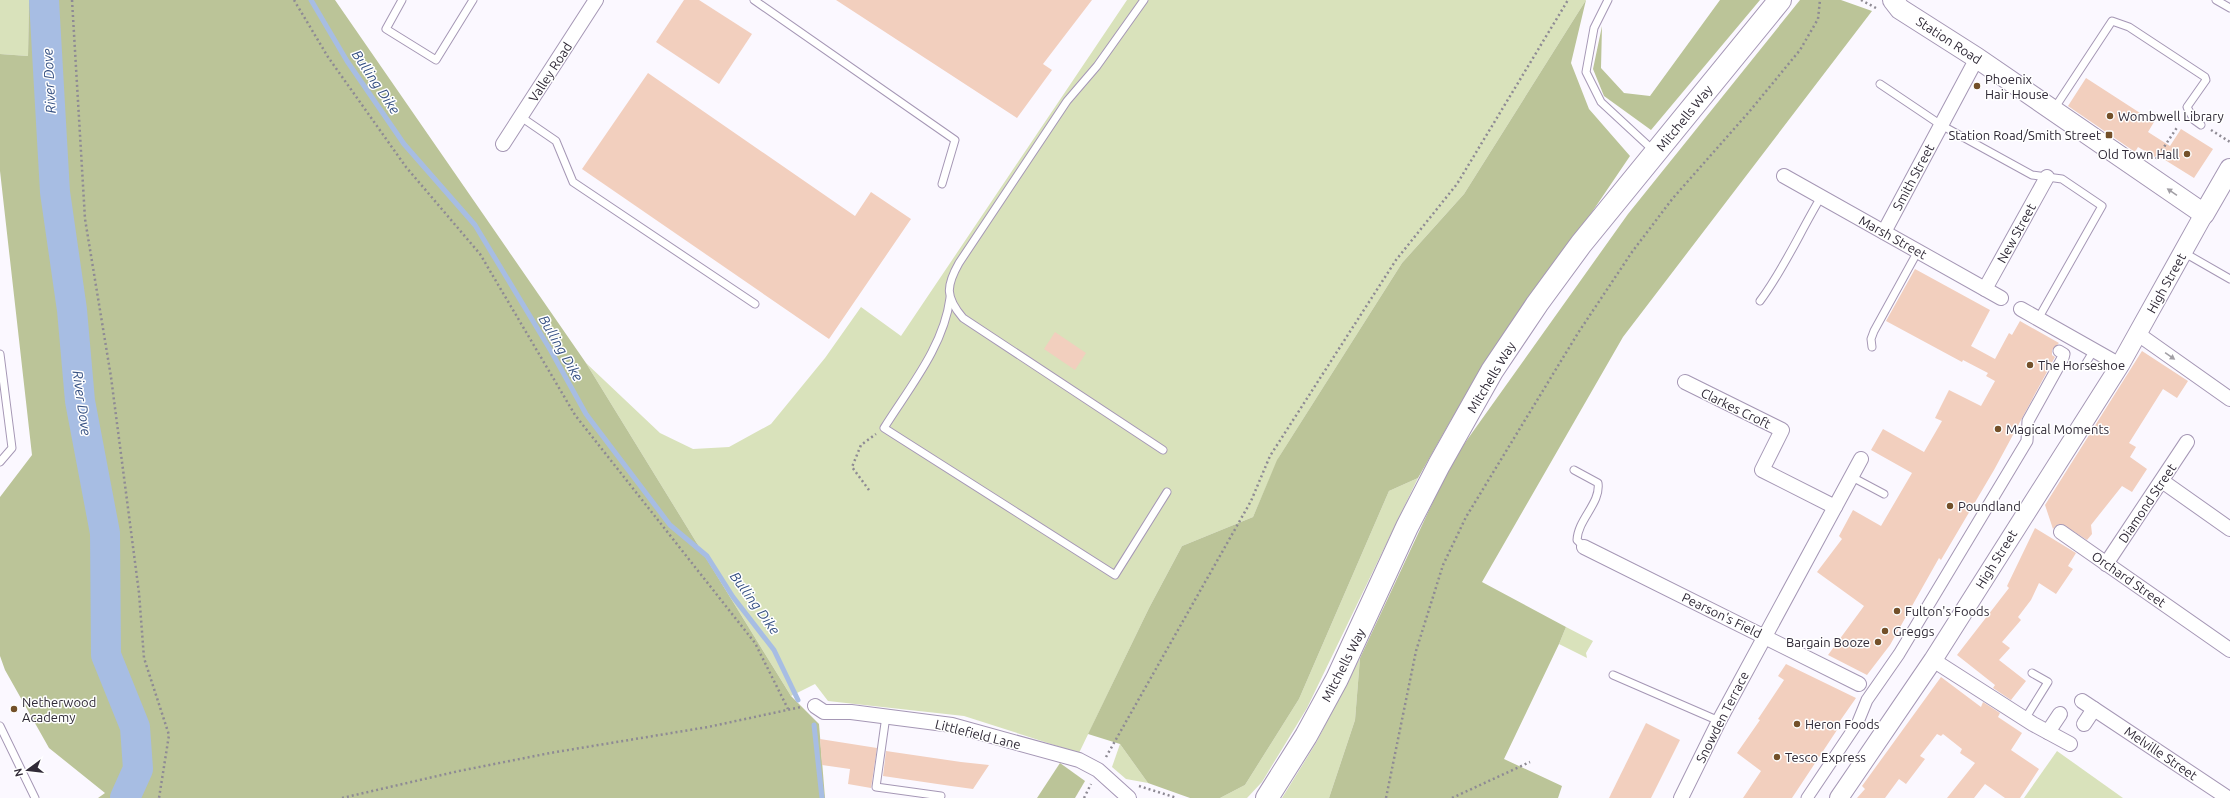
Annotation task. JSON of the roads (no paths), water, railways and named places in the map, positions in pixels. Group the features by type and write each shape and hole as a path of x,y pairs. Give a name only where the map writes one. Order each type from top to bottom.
{"main road":[{"name":"Mitchells Way","path":"1267,798 1306,736 1337,679 1407,527 1439,465 1492,371 1537,304 1581,244 1780,0"},
{"name":"Station Road","path":"1893,0 1900,8 1977,58 2204,214"},
{"name":"High Street","path":"2204,214 2230,169"}],"street":[{"name":"Valley Road","path":"503,144 596,0"},
{"name":"Smith Street","path":"1884,232 1977,58"},
{"name":"Marsh Street","path":"1784,176 2002,298"},
{"name":"New Street","path":"1985,289 2048,177"},
{"name":"High Street","path":"1839,798 1933,660 2120,365 2204,214"},
{"path":"2021,309 2120,365"},
{"path":"2138,334 2230,399"},
{"path":"1807,798 1858,722 1867,700 1899,654 2027,442 2027,424 2045,385 2063,358 2064,354 2059,351"},
{"name":"Clarkes Croft","path":"1685,382 1782,430 1762,470 1835,507"},
{"name":"Diamond Street","path":"2106,564 2187,442"},
{"path":"1764,636 1862,459"},
{"path":"2162,481 2230,529"},
{"name":"Orchard Street","path":"2061,532 2230,650"},
{"name":"Pearson's Field","path":"1584,547 1859,684"},
{"name":"Snowden Terrace","path":"1681,798 1719,721 1764,636"},
{"path":"1933,660 2025,719 2070,744"},
{"name":"Melville Street","path":"2082,701 2228,798"},
{"name":"Littlefield Lane","path":"815,706 824,712 851,712 952,725 1079,760 1098,770 1125,793"},
{"path":"2084,724 2094,709"},
{"path":"2048,732 2060,714"}],"lane":[{"path":"402,0 386,29 436,60 473,0"},
{"path":"754,0 955,140 942,184"},
{"path":"1144,0 1097,66 1067,101 959,263 948,290 955,308 963,318 1163,450"},
{"path":"1608,0 1594,28 1586,72 1601,102 1655,152"},
{"path":"2216,0 2230,8"},
{"path":"2053,110 2112,21 2129,27 2205,76 2206,80 2187,107 2194,120 2201,125"},
{"path":"1880,84 1941,125 2032,175 2062,179 2102,206 2038,319"},
{"path":"520,118 556,141 573,182 755,304"},
{"path":"1760,301 1778,276 1795,241 1821,197"},
{"path":"1872,347 1871,339 1874,331 1918,251"},
{"path":"2183,252 2230,279"},
{"path":"950,298 947,321 933,350 884,428 1115,575 1166,492"},
{"path":"2086,363 2094,350"},
{"path":"0,354 12,448 0,462"},
{"path":"1574,470 1598,483 1600,492 1581,523 1578,533 1577,540 1584,547"},
{"path":"1852,477 1884,494"},
{"path":"2025,719 2048,682 2032,673"},
{"path":"1613,675 1719,721"},
{"path":"886,716 876,787 941,796"},
{"path":"0,726 35,798"}],"waterway":[{"name":"River Dove","path":"44,0 55,192 72,310 80,401 105,533 106,655 135,727 138,769 125,798"},
{"name":"Bulling Dike","path":"311,0 347,61 404,144 475,225 551,351 586,414 670,525 707,556 733,597 774,650 798,700"},
{"name":"Bulling Dike","path":"814,725 822,798"}],"place":[{"name":"Phoenix Hair House","path":"1977,86"},
{"name":"Wombwell Library","path":"2110,116"},
{"name":"Station Road/Smith Street","path":"2109,135"},
{"name":"Old Town Hall","path":"2187,154"},
{"name":"The Horseshoe","path":"2030,365"},
{"name":"Magical Moments","path":"1998,429"},
{"name":"Poundland","path":"1950,506"},
{"name":"Fulton's Foods","path":"1897,611"},
{"name":"Greggs","path":"1885,631"},
{"name":"Bargain Booze","path":"1878,642"},
{"name":"Netherwood Academy","path":"14,709"},
{"name":"Heron Foods","path":"1797,724"},
{"name":"Tesco Express","path":"1777,757"}]}
